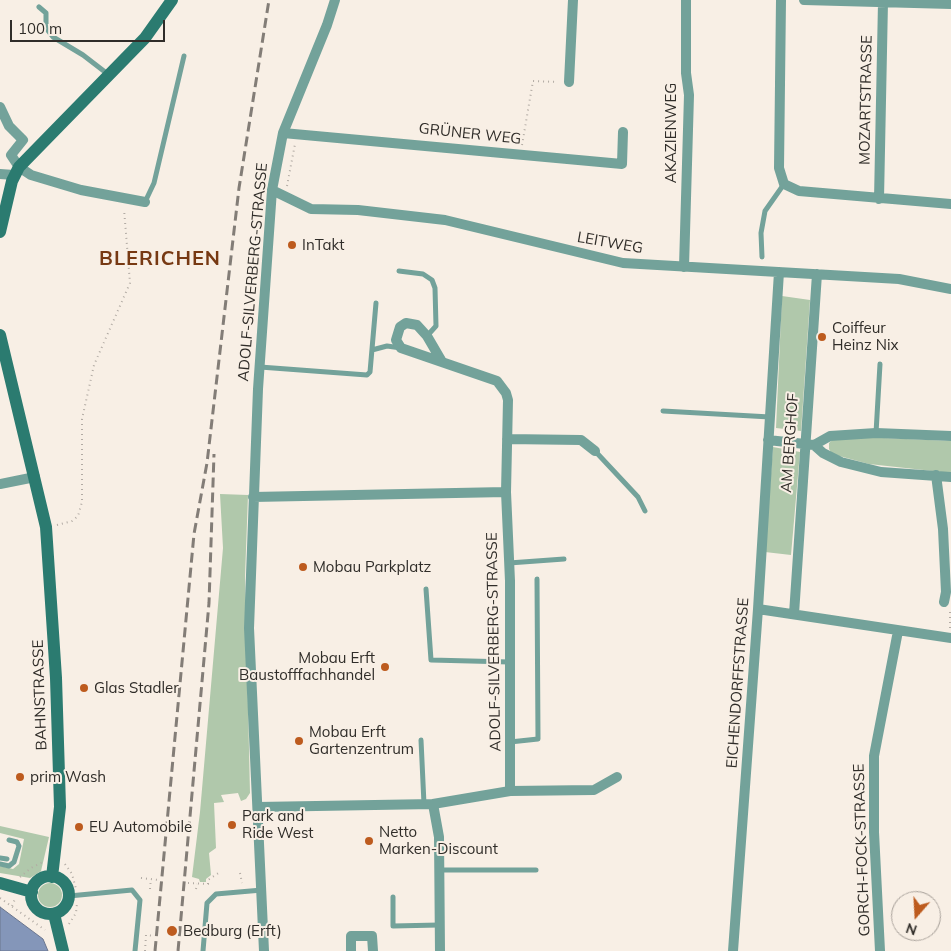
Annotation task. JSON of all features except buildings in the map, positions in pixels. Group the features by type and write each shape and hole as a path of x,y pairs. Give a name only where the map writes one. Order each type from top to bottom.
{"street":[{"path":"0,232 16,171 144,38 172,0"},
{"name":"ADOLF-SILVERBERG-STRASSE","path":"264,951 249,628 259,367 272,190 283,133 327,25 335,0"},
{"path":"570,82 573,0"},
{"name":"AKAZIENWEG","path":"684,267 689,95 686,73 686,0"},
{"path":"781,0 779,168 784,184 799,191 951,204"},
{"path":"804,0 951,4"},
{"name":"MOZARTSTRASSE","path":"879,198 882,2"},
{"path":"0,107 4,124 23,140 11,155 16,171"},
{"name":"GRÜNER WEG","path":"283,133 622,164 623,132"},
{"path":"0,174 16,171 123,199 145,202"},
{"name":"LEITWEG","path":"272,190 311,209 358,210 445,220 594,258 624,263 899,279 951,289"},
{"name":"EICHENDORFFSTRASSE","path":"733,951 758,609 779,272"},
{"name":"AM BERGHOF","path":"794,614 809,445 817,274"},
{"path":"401,348 396,340 400,327 406,323 417,325 427,336 441,360"},
{"name":"BAHNSTRASSE","path":"1,341 46,527 56,678 60,807 52,876"},
{"name":"ADOLF-SILVERBERG-STRASSE","path":"401,348 498,380 508,400 506,492 509,562 510,791"},
{"path":"809,445 830,436 876,433 951,436"},
{"path":"507,439 581,440 595,451"},
{"path":"768,440 809,445 849,464 881,472 951,477"},
{"path":"936,476 943,529 946,592 944,602"},
{"path":"0,484 35,477"},
{"path":"253,497 506,492"},
{"path":"758,609 950,638"},
{"name":"GORCH-FOCK-STRASSE","path":"880,951 874,832 874,756 898,630"},
{"path":"258,807 428,804 510,791 594,790 617,777"},
{"path":"428,804 439,837 440,951"},
{"path":"52,876 64,882 74,892 65,907 54,914 46,914 38,910 32,900 32,892 38,881 52,876"},
{"path":"0,883 32,892"},
{"path":"54,914 63,951"},
{"path":"351,951 351,936 372,936 373,951"}],"lane":[{"path":"39,7 46,13 46,28 53,37 83,54 110,75"},
{"path":"145,202 154,183 184,56"},
{"path":"762,257 762,233 765,211 784,184"},
{"path":"399,271 424,274 432,280 435,288 436,326 427,336"},
{"path":"259,367 364,376 370,372 376,302"},
{"path":"372,350 387,346 401,348"},
{"path":"876,433 880,364"},
{"path":"663,412 770,417"},
{"path":"595,451 638,498 645,511"},
{"path":"509,562 564,559"},
{"path":"510,742 538,739 537,579"},
{"path":"426,589 430,660 510,662"},
{"path":"421,740 428,804"},
{"path":"0,864 9,866 14,862 19,846 17,842 9,840"},
{"path":"0,858 7,859"},
{"path":"440,870 536,870"},
{"path":"74,892 132,890 140,900 135,951"},
{"path":"203,951 207,903 216,894 262,890"},
{"path":"393,896 392,926 440,925"}],"path":[{"path":"521,155 533,81 570,82"},
{"path":"285,196 296,134"},
{"path":"46,527 72,522 78,516 82,502 82,419 94,365 130,283 123,199"},
{"path":"944,602 951,611 950,638"},
{"path":"188,883 208,884 208,880 220,872"},
{"path":"240,873 244,892"},
{"path":"141,878 159,880"},
{"path":"150,889 151,879"},
{"path":"196,884 196,889"},
{"path":"0,898 44,931 66,926 72,921 76,913 74,892"},
{"path":"144,951 146,935 154,936"}],"green space":[{"path":"782,296 810,300 801,431 776,428"},
{"path":"861,437 951,441 951,473 869,464 832,454 829,449 829,443 832,440"},
{"path":"773,447 800,452 791,555 765,552"},
{"path":"220,494 248,495 245,577 250,793 246,799 241,801 238,793 221,795 224,802 214,803 216,848 209,853 211,875 206,879 206,882 200,882 199,879 192,877 200,812 223,548"},
{"path":"0,826 49,837 41,871 30,878 0,873 0,866 13,869 19,864 24,839 0,833"},
{"path":"50,883 59,886 62,895 59,904 50,907 41,904 38,895 41,886"}],"water":[{"path":"0,907 43,939 48,951 0,951"}],"railway":[{"path":"155,951 194,534 207,463 239,188 269,0"},
{"path":"178,951 209,603 214,454"}],"place":[{"name":"InTakt","path":"292,245"},
{"name":"Coiffeur Heinz Nix","path":"822,337"},
{"name":"Mobau Parkplatz","path":"303,567"},
{"name":"Mobau Erft Baustofffachhandel","path":"385,667"},
{"name":"Glas Stadler","path":"84,688"},
{"name":"Mobau Erft Gartenzentrum","path":"299,741"},
{"name":"prim Wash","path":"20,777"},
{"name":"Park and Ride West","path":"232,825"},
{"name":"EU Automobile","path":"79,827"},
{"name":"Netto Marken-Discount","path":"369,841"},
{"name":"Bedburg (Erft)","path":"172,931"}],"district":[{"name":"BLERICHEN","path":"160,259"}]}
